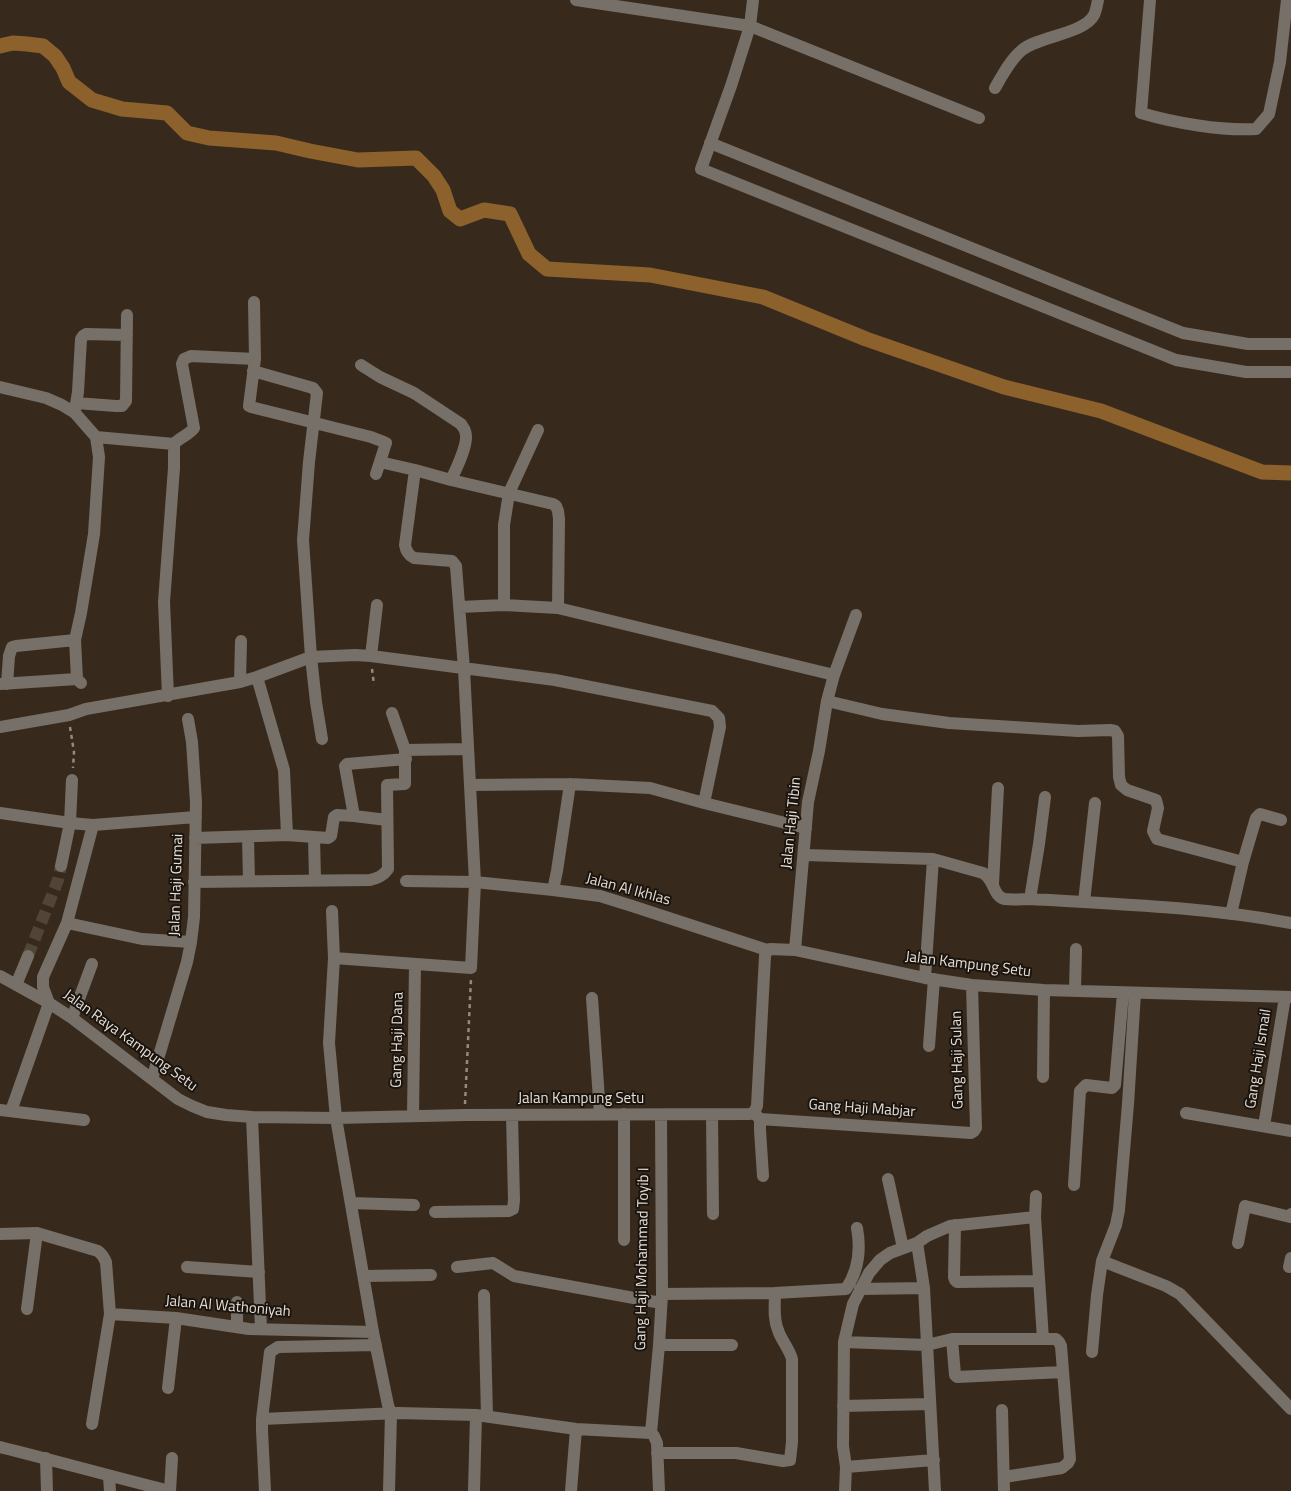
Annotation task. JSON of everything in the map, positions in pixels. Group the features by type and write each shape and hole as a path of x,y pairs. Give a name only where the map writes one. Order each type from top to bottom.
{"street":[{"path":"576,0 750,26 979,118"},
{"path":"753,0 750,26 701,169 1176,360 1246,372 1291,372"},
{"path":"995,88 1022,50 1040,41 1082,27 1094,16 1098,0"},
{"path":"1150,0 1141,113 1168,120 1206,126 1256,129 1269,114 1280,62 1287,0"},
{"path":"710,143 1183,333 1248,344 1291,344"},
{"path":"254,302 254,365 249,403 251,408 385,442 378,468 415,470 553,504 556,506 559,519 558,608"},
{"path":"0,387 46,398 75,408 124,404 126,401 127,315"},
{"path":"75,640 12,648 3,684 79,681 75,640 94,534 99,457 96,437 75,408 81,339 86,334 127,335"},
{"path":"168,696 164,602 174,468 174,444 181,436 192,431 194,428 182,364 184,359 191,356 254,365 313,388 317,396 302,540 311,657 322,739"},
{"path":"361,365 380,377 414,393 461,424 466,431 466,442 451,480"},
{"path":"504,605 504,525 509,493 538,430"},
{"path":"96,437 174,444"},
{"path":"334,958 472,968 475,882 464,669 456,566 452,562 414,558 406,550 405,545 415,470"},
{"path":"371,656 377,605"},
{"path":"460,607 504,605 558,608 834,676"},
{"name":"Jalan Haji Tibin","path":"795,950 805,855 808,802 827,701 856,615"},
{"path":"240,682 241,641"},
{"path":"0,727 240,682 311,657 371,656 555,680 712,711 719,718 720,726 704,803"},
{"path":"258,677 284,770 287,835"},
{"path":"827,701 882,714 949,723 1078,732 1115,731 1118,736 1119,777 1121,785 1127,790 1156,800 1158,808 1153,831 1157,839 1243,862"},
{"path":"194,882 315,879 370,880 380,877 385,873 388,869 386,785 405,784 406,755 392,712"},
{"name":"Jalan Haji Gumai","path":"152,1079 187,962 194,917 196,802 192,742 188,719"},
{"path":"354,816 345,766 347,764 406,755 468,749"},
{"path":"61,866 70,823 72,780"},
{"path":"470,785 570,784 650,788 806,828"},
{"path":"553,890 558,872 570,784"},
{"path":"993,884 998,788"},
{"path":"1030,899 1045,797"},
{"path":"1084,902 1095,803"},
{"path":"0,813 93,825 196,817"},
{"path":"1231,914 1253,823 1260,814 1281,820"},
{"path":"195,838 287,835 328,838 331,836 336,815 387,820"},
{"path":"84,1120 6,1110 49,1002 43,988 43,976 67,924 93,825"},
{"path":"248,837 249,881"},
{"path":"314,837 315,879"},
{"path":"805,855 933,859 983,872 990,877 998,895 1005,899 1084,902 1196,910 1291,923"},
{"path":"929,1046 933,859"},
{"name":"Jalan Al Ikhlas","path":"406,881 475,882 592,895 614,900 767,950"},
{"path":"332,911 334,958 329,1042 336,1118 376,1345 388,1405 392,1414 390,1491"},
{"path":"67,924 142,939 191,942"},
{"path":"1075,991 1076,949"},
{"path":"764,1176 757,1106 765,956 767,950"},
{"name":"Jalan Kampung Setu","path":"767,950 795,950 929,979 972,985 1044,990 1288,997"},
{"path":"16,985 28,956"},
{"path":"72,1018 92,964"},
{"name":"Gang Haji Dana","path":"413,1116 415,965"},
{"name":"Jalan Raya Kampung Setu","path":"0,976 49,1002 178,1099 192,1106 207,1112 226,1115 336,1118"},
{"name":"Gang Haji Sulan","path":"971,1133 976,1128 972,985"},
{"path":"1043,1077 1044,990"},
{"path":"1074,1185 1080,1091 1086,1085 1112,1088 1115,1085 1129,993"},
{"path":"1092,1352 1102,1261 1116,1225 1119,1210 1128,1104 1129,993"},
{"name":"Gang Haji Ismail","path":"1264,1126 1288,997"},
{"path":"592,998 600,1114"},
{"path":"1186,1113 1291,1131"},
{"name":"Jalan Kampung Setu","path":"336,1118 600,1114 757,1116"},
{"path":"624,1114 624,1240"},
{"path":"712,1114 713,1214"},
{"path":"436,1212 509,1211 513,1209 512,1115"},
{"name":"Gang Haji Mohammad Toyib I","path":"651,1433 661,1298 661,1115"},
{"name":"Gang Haji Mabjar","path":"757,1116 971,1133"},
{"path":"252,1117 261,1329"},
{"path":"888,1180 903,1248"},
{"path":"1036,1196 1035,1216 1043,1339"},
{"path":"351,1203 414,1205"},
{"path":"1238,1243 1245,1206 1291,1216"},
{"path":"845,1491 846,1467 843,1446 844,1342 853,1304 869,1273 880,1260 890,1253 917,1243 936,1231 955,1225 1035,1216"},
{"path":"955,1225 954,1277 957,1282 1039,1281"},
{"path":"458,1267 493,1264 514,1276 661,1298 846,1289 851,1282 858,1258 860,1246 857,1228"},
{"path":"0,1234 37,1233 98,1252 102,1254 106,1262 110,1314 92,1424"},
{"path":"27,1309 37,1233"},
{"path":"917,1243 924,1288 935,1491"},
{"path":"1102,1261 1166,1286 1180,1294 1291,1409"},
{"path":"186,1268 259,1272"},
{"path":"364,1276 431,1275"},
{"path":"860,1289 924,1288"},
{"path":"657,1453 736,1453 783,1461 790,1460 792,1442 792,1359 790,1350 778,1330 774,1315 775,1293"},
{"path":"474,1491 482,1415 484,1295"},
{"path":"236,1327 237,1302"},
{"name":"Jalan Al Wathoniyah","path":"110,1314 176,1318 261,1329 374,1332"},
{"path":"168,1388 176,1318"},
{"path":"844,1342 927,1345 952,1339 1043,1339 1059,1342 1070,1459 1062,1468 1004,1477"},
{"path":"952,1339 957,1377 1063,1372"},
{"path":"659,1344 732,1345"},
{"path":"265,1491 262,1419 270,1352 278,1347 376,1345"},
{"path":"843,1406 930,1404"},
{"path":"1002,1410 1004,1491"},
{"path":"262,1419 392,1414 482,1415 576,1429 651,1433 656,1439 659,1491"},
{"path":"571,1491 576,1429"},
{"path":"0,1447 170,1491 172,1458"},
{"path":"46,1458 47,1491"},
{"path":"846,1467 934,1460"},
{"path":"110,1477 110,1491"}],"path":[{"path":"69,715 74,752 72,780"},
{"path":"465,1102 472,968"}],"waterway":[{"path":"0,46 13,43 43,46 55,56 69,82 92,100 122,109 167,113 187,133 209,138 276,143 358,160 416,158 434,176 443,190 450,211 460,219 484,210 510,214 529,254 547,269 650,275 763,297 866,339 1004,387 1101,411 1262,472 1291,473"}],"tunnel":[{"path":"28,956 58,880 61,866"}]}
